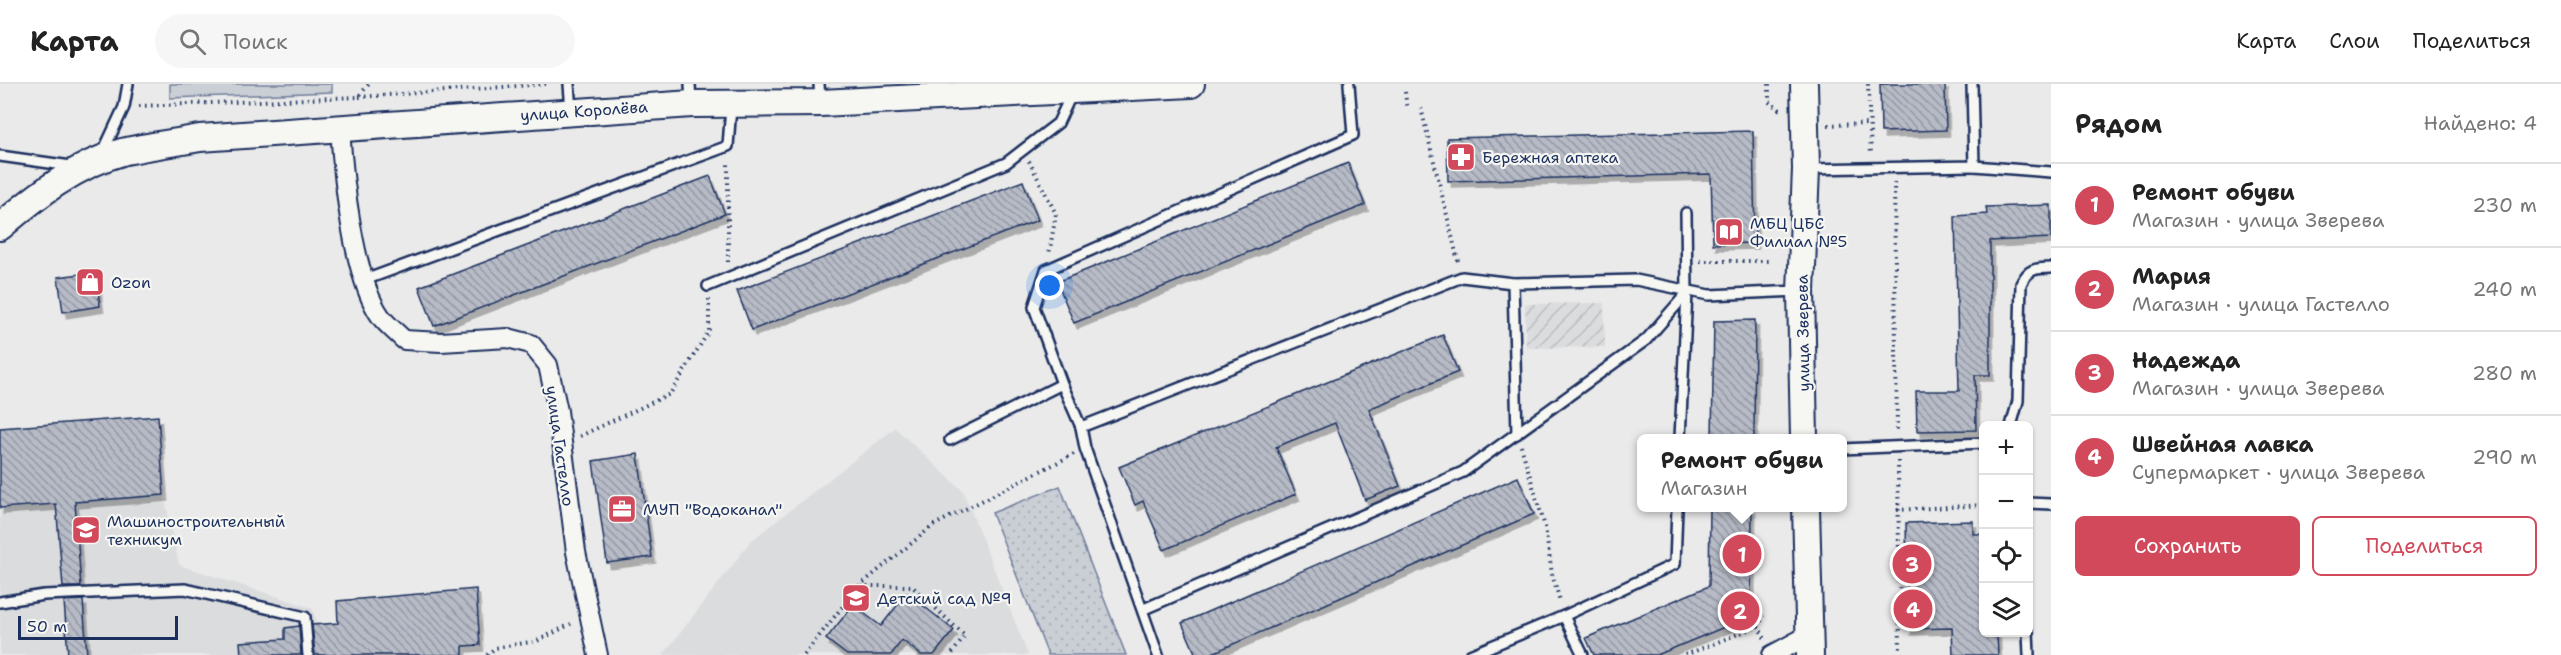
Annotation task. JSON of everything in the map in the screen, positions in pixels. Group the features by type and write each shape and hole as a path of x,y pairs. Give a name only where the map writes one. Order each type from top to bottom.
{"main road":[{"name":"улица Королёва","path":"0,227 36,196 91,165 121,153 200,138 571,111 691,94 732,104 820,94 1074,90 1191,84"},
{"name":"улица Зверева","path":"1804,84 1806,169 1801,291 1804,434"},
{"path":"1806,512 1810,645"}],"street":[{"name":"улица Гастелло","path":"340,128 342,156 362,281 381,318 404,340 441,342 508,338 531,344 548,365 576,552 598,655"},
{"path":"1772,655 1810,645"}],"lane":[{"path":"0,156 91,165 123,107 128,84"},
{"path":"569,84 571,111"},
{"path":"1158,655 1144,609 1085,448 1081,427 1062,384 1034,307 1046,270 1353,135 1348,84"},
{"path":"1972,84 1974,166"},
{"path":"708,286 1006,163 1058,123 1074,90"},
{"path":"362,281 728,146 732,104"},
{"path":"1806,169 1871,166 1974,166 2051,172"},
{"path":"1680,434 1687,293 1686,213"},
{"path":"2012,421 2018,402 2021,284 2026,273 2036,268 2051,268"},
{"path":"1081,427 1462,277 1513,283 1636,280 1687,293 1708,295 1801,291"},
{"path":"1513,283 1517,434"},
{"path":"1144,609 1463,472 1646,340 1687,293"},
{"path":"950,440 1062,384"},
{"path":"1847,449 1979,443"},
{"path":"2033,502 2051,504"},
{"path":"1470,655 1564,616 1675,564 1677,512"},
{"path":"0,602 44,595 185,589 305,617 308,655"},
{"path":"1564,616 1583,655"},
{"path":"2028,637 2029,655"}],"path":[{"path":"358,97 369,84"},
{"path":"443,84 444,99"},
{"path":"134,107 358,97 546,84"},
{"path":"1769,84 1769,102"},
{"path":"1868,84 1871,166"},
{"path":"1404,92 1407,109"},
{"path":"1421,108 1462,277"},
{"path":"561,444 670,394 709,331 708,286 728,262 728,146"},
{"path":"1023,150 1056,213 1046,270"},
{"path":"1894,166 1898,447"},
{"path":"1686,261 1768,261"},
{"path":"1517,434 1545,527 1552,574 1564,616"},
{"path":"804,655 859,586 934,525 1085,448"},
{"path":"1898,477 1900,655"},
{"path":"1897,510 1979,505"},
{"path":"1898,563 1905,563"},
{"path":"859,586 912,586 965,636 951,655"},
{"path":"1898,608 1905,608"},
{"path":"487,655 495,648 537,641 589,615"},
{"path":"1685,655 1758,626 1764,616"}],"shaded area":[{"path":"170,84 332,84 332,92 170,98"},
{"path":"1604,303 1605,347 1526,348 1525,304"},
{"name":"Машиностроительный техникум","path":"158,416 164,495 179,565 312,608 320,632 321,655 0,655 0,428"},
{"name":"Детский сад №9","path":"895,428 963,491 1028,655 663,655 751,541"},
{"path":"1060,486 1126,655 1048,655 992,513"}],"building":[{"path":"1880,84 1945,84 1946,130 1881,132"},
{"path":"1753,131 1755,243 1713,244 1711,174 1448,181 1447,138"},
{"path":"1348,163 1365,205 1074,323 1057,282"},
{"path":"710,176 725,214 434,326 419,287"},
{"path":"1023,181 1038,220 752,330 737,291"},
{"path":"2051,205 2051,238 1990,241 1990,375 1975,375 1976,430 1917,431 1916,391 1959,391 1955,216 1987,214 1986,207"},
{"path":"96,272 100,306 63,312 58,277"},
{"path":"1755,320 1754,434 1712,434 1714,321"},
{"path":"1443,335 1458,372 1369,409 1400,486 1365,500 1335,423 1276,447 1296,494 1164,550 1143,501 1135,505 1119,467"},
{"path":"158,416 164,495 75,502 81,587 63,587 56,504 0,508 0,428"},
{"name":"МУП \"Водоканал\"","path":"638,454 652,557 607,563 593,461"},
{"path":"1518,477 1534,514 1208,655 1196,655 1182,623"},
{"path":"1710,512 1752,512 1751,616 1657,655 1594,655 1586,638 1709,586"},
{"path":"1973,521 1973,534 1979,534 1979,637 1997,637 1998,655 1953,655 1952,628 1908,629 1906,523"},
{"path":"476,589 480,645 463,646 463,655 315,655 312,625 338,623 337,601"},
{"path":"907,593 954,630 934,655 921,655 902,640 891,655 847,655 826,639 853,605 881,626"},
{"path":"83,600 87,655 68,655 64,601"},
{"path":"299,626 301,655 241,655 240,642 285,639 285,628"}],"place":[{"name":"Бережная аптека","path":"1461,157"},
{"name":"МБЦ ЦБС Филиал №5","path":"1729,232"},
{"name":"Ozon","path":"90,282"},
{"name":"МУП \"Водоканал\"","path":"622,509"},
{"name":"Машиностроительный техникум","path":"86,530"},
{"name":"Ремонт обуви","path":"1742,554"},
{"name":"Надежда","path":"1912,564"},
{"name":"Детский сад №9","path":"856,598"},
{"name":"Швейная лавка","path":"1913,609"},
{"name":"Мария","path":"1740,611"}]}
